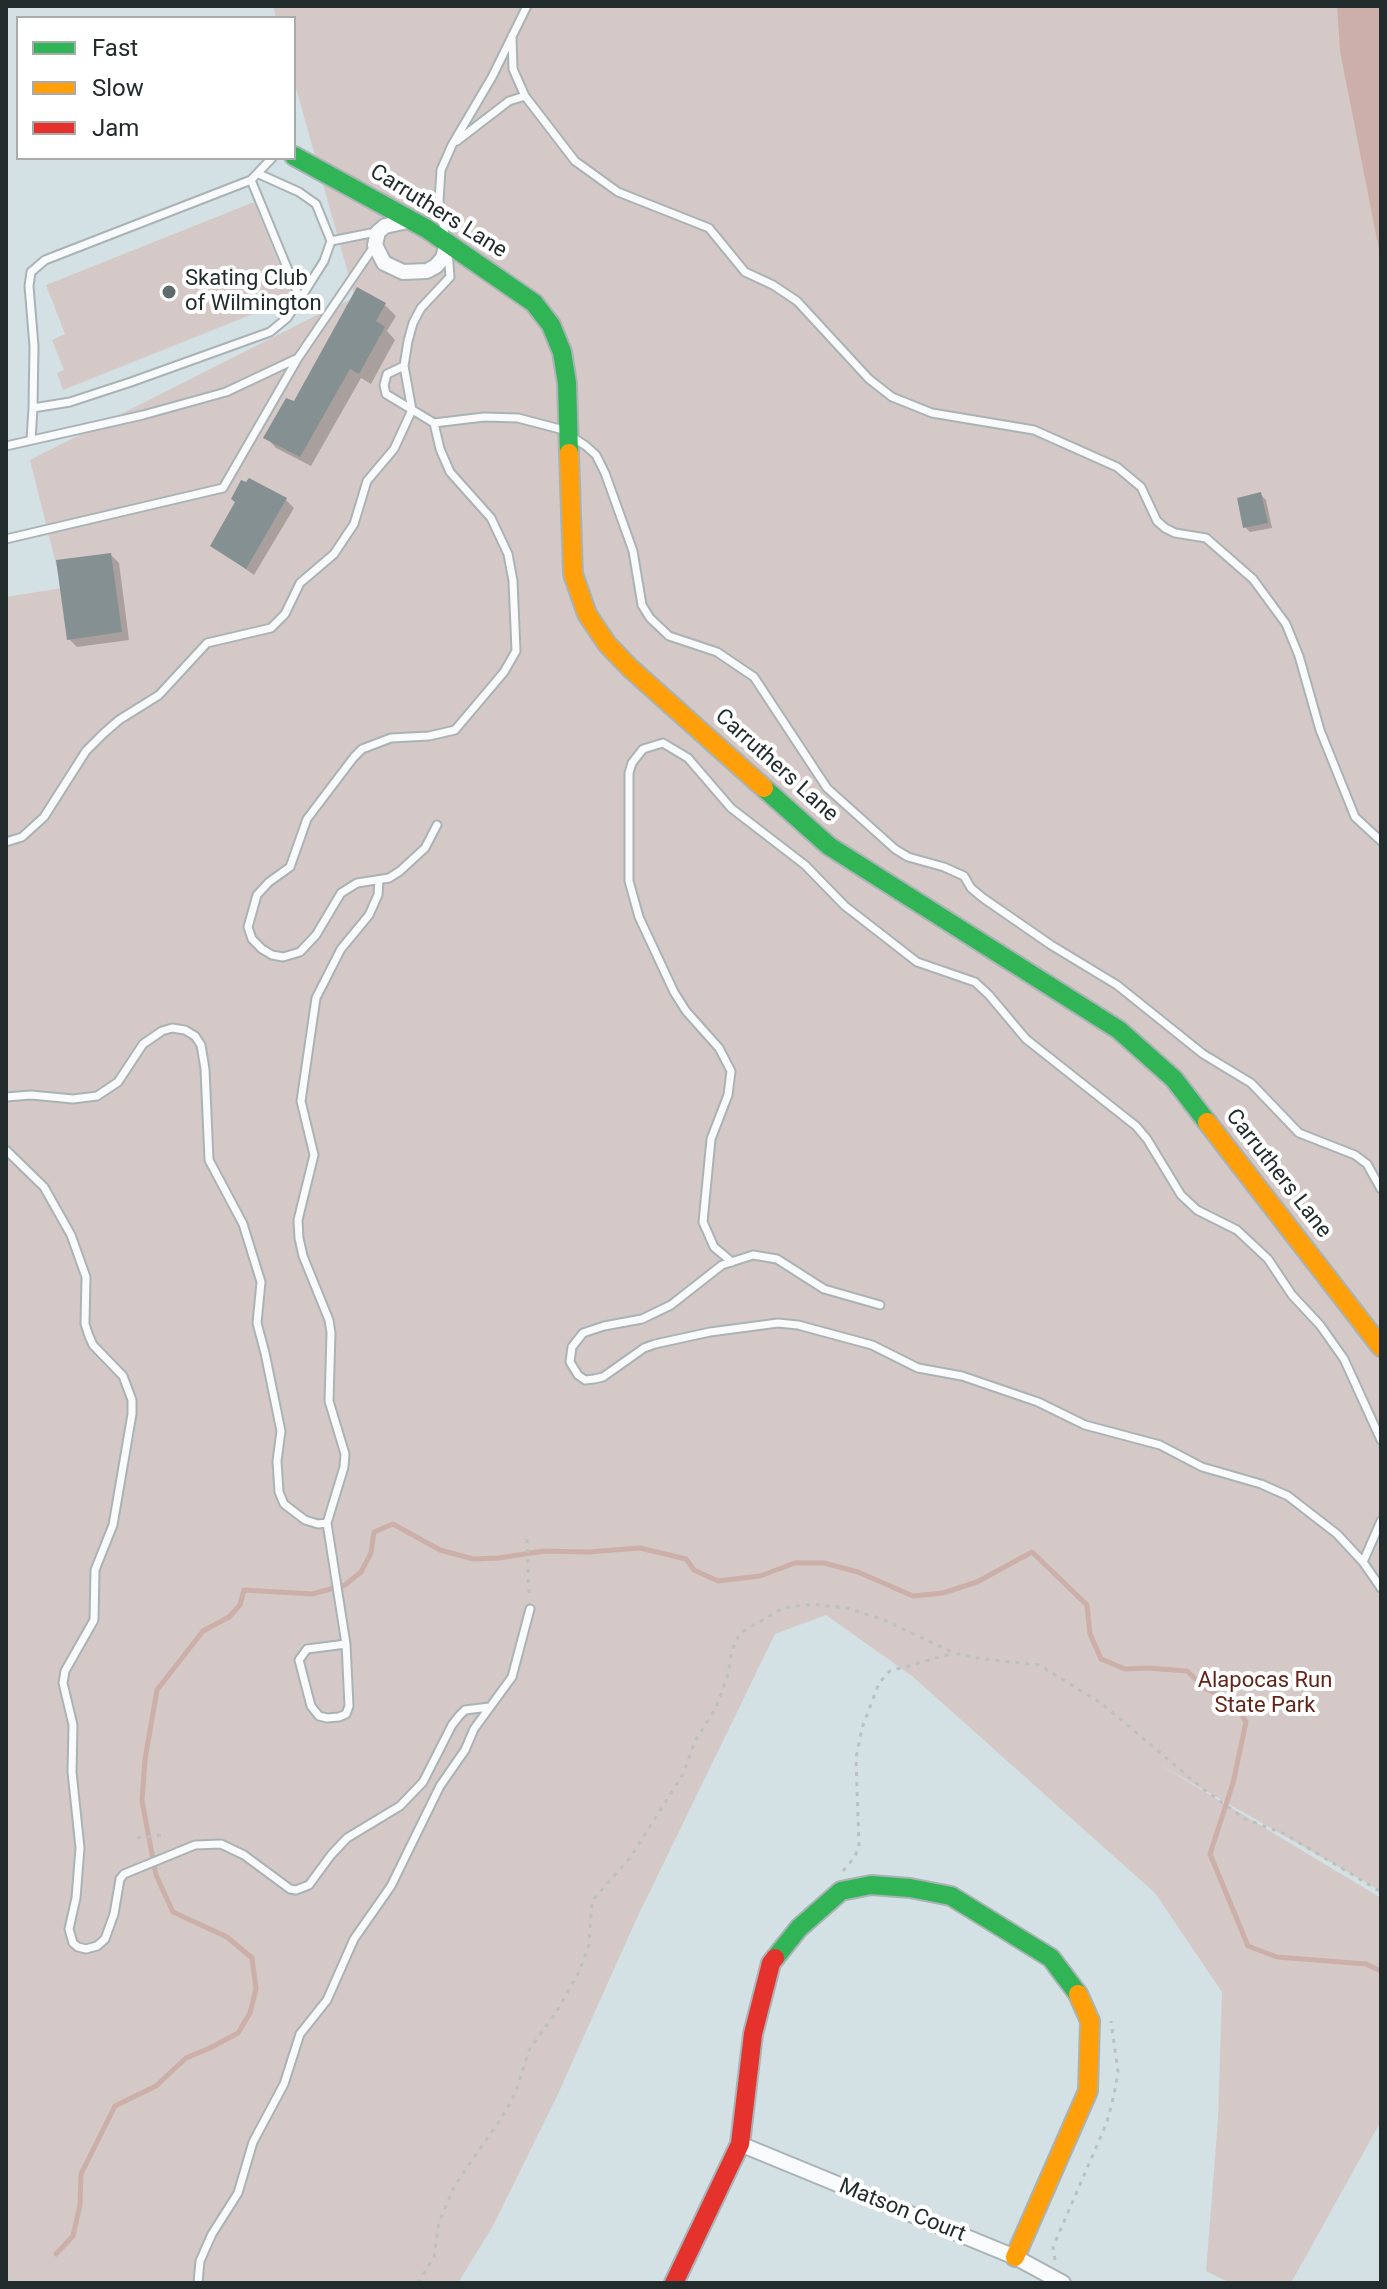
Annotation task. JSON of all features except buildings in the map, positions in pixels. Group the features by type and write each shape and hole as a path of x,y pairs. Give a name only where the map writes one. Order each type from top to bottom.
{"street":[{"name":"Carruthers Lane","path":"296,157 413,219 523,294 551,325 558,338 566,373 573,574 587,614 607,644 829,846 1119,1030 1174,1079 1381,1347"},
{"path":"413,219 385,226 376,238 384,263 394,270 414,273 436,266 443,258 447,244"},
{"path":"674,2283 740,2144 753,2034 771,1963 799,1928 841,1891 871,1885 951,1896 1051,1958 1075,1987 1090,2021 1088,2091 1015,2257"},
{"name":"Matson Court","path":"740,2144 1015,2257 1063,2283"}],"lane":[{"path":"6,842 34,829 52,807 86,751 119,720 159,695 207,643 262,630 278,622 300,583 334,554 349,532 358,515 367,481 394,449 412,410 404,366 416,316 450,277 439,201 441,170 527,6"},
{"path":"512,36 513,69 525,96 575,161 618,192 709,228 745,272 797,301 869,379 892,397 932,413 1020,426 1048,435 1126,472 1141,487 1157,521 1165,528 1175,533 1206,538 1216,545 1261,588 1286,624 1299,656 1320,730 1355,817 1381,841"},
{"path":"452,145 509,101 525,96"},
{"path":"31,440 34,346 29,286 31,272 45,260 251,180 270,160"},
{"path":"33,408 70,402 119,386 270,332 287,318 324,261 331,241 316,204 299,192 259,174"},
{"path":"251,180 300,299"},
{"path":"331,241 376,238"},
{"path":"6,539 223,488 298,358 376,238"},
{"path":"6,446 143,415 226,392 298,358"},
{"path":"404,366 387,374 384,390 388,398 434,423 500,416 541,423 569,435 596,455 633,551 642,605 650,618 669,636 717,652 754,677 827,788 895,849 908,857 964,876 971,888 983,898 1117,985 1203,1054 1264,1093 1286,1122 1299,1133 1355,1155 1367,1164 1381,1189"},
{"path":"434,423 450,472 491,518 508,554 513,581 516,651 504,672 455,730 429,736 391,738 362,749 354,757 307,819 290,867 257,895 249,919 249,933 256,945 283,957 294,955 308,945 346,888 395,875 419,855 437,825"},
{"path":"732,1262 714,1247 703,1222 711,1139 728,1095 731,1071 719,1048 686,1011 674,992 639,917 629,881 629,773 632,763 643,749 663,743 688,758 731,808 805,865 845,906 917,962 975,982 1026,1039 1136,1126 1181,1195 1197,1210 1237,1230 1268,1259 1292,1295 1320,1325 1344,1359 1381,1440"},
{"path":"346,1644 307,1649 299,1660 311,1706 319,1716 339,1717 346,1714 349,1706 346,1644 327,1523 345,1454 329,1401 329,1320 303,1256 299,1238 298,1220 314,1155 301,1101 316,998 341,949 369,915 378,895 379,880"},
{"path":"6,1097 31,1095 73,1099 97,1096 118,1082 143,1044 162,1031 172,1028 195,1036 201,1045 205,1069 209,1160 243,1224 261,1282 257,1323 281,1431 276,1469 279,1492 284,1504 305,1520 327,1523"},
{"path":"6,1150 44,1187 71,1235 84,1267 85,1324 89,1336 93,1345 123,1376 132,1400 113,1525 95,1570 94,1620 65,1671 63,1683 73,1725 72,1772 80,1848 69,1937 78,1947 97,1946 105,1939 114,1914 120,1879 139,1866 195,1845 221,1844 244,1855 290,1889 309,1885 347,1838 400,1806 423,1782 452,1725 465,1710 489,1707"},
{"path":"880,1305 824,1289 777,1259 753,1255 722,1265 671,1305 642,1319 583,1333 569,1354 572,1369 585,1380 603,1377 644,1348 655,1344 755,1325 798,1325 872,1345 918,1368 962,1376 1038,1402 1085,1425 1160,1445 1219,1474 1275,1490 1307,1509 1337,1534 1363,1562 1381,1588"},
{"path":"1363,1562 1381,1521"},
{"path":"198,2283 200,2261 212,2234 238,2193 253,2142 284,2084 300,2034 327,2000 354,1939 391,1886 440,1786 465,1750 474,1729 512,1677 530,1609"}],"path":[{"path":"527,1539 530,1609"},
{"path":"418,2283 434,2257 439,2222 455,2185 500,2120 515,2094 529,2050 580,1970 589,1944 592,1901 630,1858 683,1774 695,1741 716,1708 728,1674 732,1650 740,1633 783,1608 811,1604 846,1608 882,1619 954,1653 1039,1665 1101,1703 1215,1798 1245,1819 1285,1834 1381,1892"},
{"path":"851,1879 840,1874 859,1847 856,1758 862,1728 879,1683 890,1671 954,1653"},
{"path":"137,1838 161,1835"},
{"path":"1055,2260 1053,2247 1057,2234 1107,2122 1114,2095 1117,2057 1112,2024 1106,2010"}],"green space":[{"name":"Alapocas Run State Park","path":"273,6 1381,6 1381,1891 1157,1763 1381,1898 1381,2121 1291,2283 1230,2283 1206,2271 1218,2120 1222,1992 1155,1893 912,1676 826,1615 775,1634 636,1920 558,2094 493,2226 458,2283 6,2283 6,597 62,588 30,460 355,298 296,88 296,16 276,16"},
{"name":"Skating Club of Wilmington","path":"254,202 293,298 63,390 57,373 64,370 52,340 65,334 46,285"}],"shaded area":[{"path":"1337,6 1381,6 1381,260 1340,51"}],"waterway":[{"path":"56,2254 73,2236 80,2205 81,2174 115,2106 156,2086 186,2058 238,2033 250,2013 256,1989 252,1958 227,1937 173,1912 156,1875 142,1801 145,1759 157,1690 203,1631 229,1617 240,1605 244,1590 312,1594 345,1585 361,1572 371,1553 374,1532 393,1524 440,1550 473,1559 544,1551 640,1548 686,1559 694,1570 718,1581 760,1576 795,1563 824,1563 858,1572 913,1596 943,1593 977,1582 1032,1552 1087,1605 1090,1634 1101,1659 1125,1669 1187,1671 1206,1689 1233,1701 1246,1722 1233,1783 1210,1854 1248,1946 1277,1957 1366,1964 1381,1971"}],"traffic: fast":[{"path":"296,157 427,229 534,303 551,325 562,352 567,383 569,453"},
{"path":"764,788 829,846 1119,1030 1174,1079 1207,1122"},
{"path":"775,1958 799,1928 841,1891 871,1885 910,1888 951,1896 1051,1958 1078,1994"}],"traffic: slow":[{"path":"569,453 573,574 587,614 607,644 630,668 764,788"},
{"path":"1207,1122 1381,1347"},
{"path":"1015,2257 1088,2091 1090,2021 1078,1994"}],"traffic: jam":[{"path":"674,2283 740,2144 753,2034 771,1963 775,1958"}],"place":[{"name":"Skating Club of Wilmington","path":"169,292"}]}
